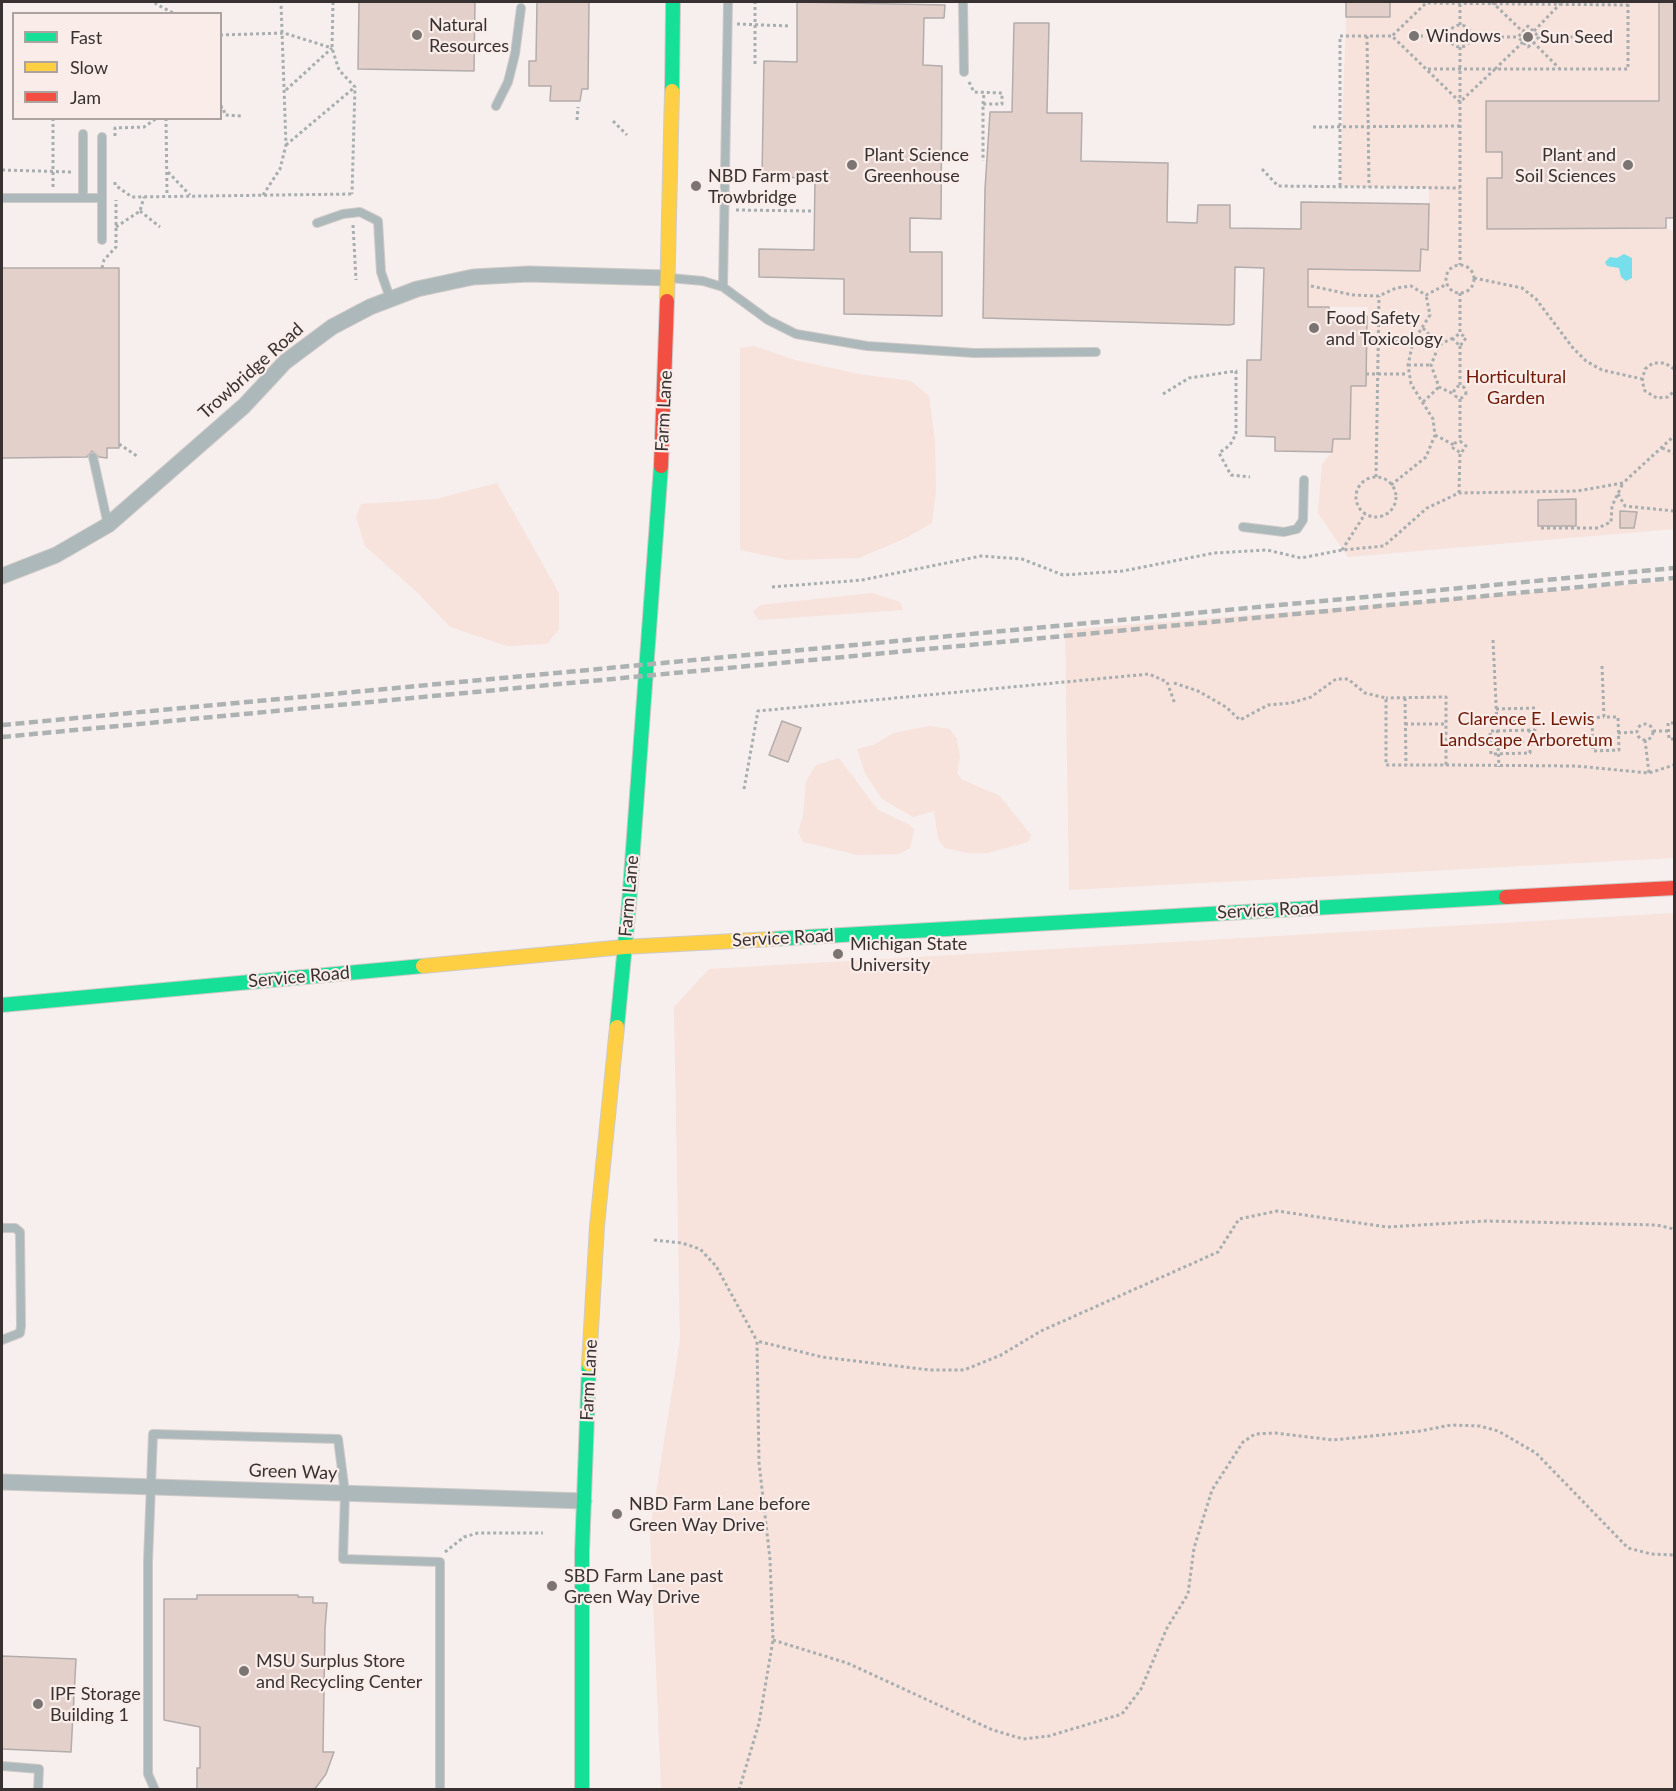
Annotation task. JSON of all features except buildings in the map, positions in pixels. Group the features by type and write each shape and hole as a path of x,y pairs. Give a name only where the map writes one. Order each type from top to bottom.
{"street":[{"name":"Farm Lane","path":"582,1790 584,1501 597,1226 624,947 659,510 668,278 673,2"},
{"name":"Trowbridge Road","path":"2,576 56,555 108,525 244,406 285,362 351,316 390,298 445,282 501,274 668,278"},
{"name":"Service Road","path":"2,1005 624,947 1674,888"},
{"name":"Green Way","path":"2,1482 584,1501"}],"lane":[{"path":"723,287 728,2"},
{"path":"963,2 964,72"},
{"path":"496,106 508,82 516,54 521,8"},
{"path":"83,134 83,198"},
{"path":"102,137 102,240"},
{"path":"2,198 102,198"},
{"path":"317,223 352,212 367,213 378,221 381,272 390,298"},
{"path":"668,278 704,281 723,287 768,320 796,334 867,346 974,353 1096,352"},
{"path":"93,457 108,525"},
{"path":"1243,527 1284,532 1297,529 1303,520 1304,480"},
{"path":"2,1228 15,1228 20,1232 21,1326 20,1333 2,1340"},
{"path":"155,1790 148,1774 150,1486 153,1434 338,1439 345,1493 343,1559 440,1562 440,1790"},
{"path":"2,1766 39,1769 38,1790"}],"path":[{"path":"156,2 171,12"},
{"path":"262,195 280,169 286,145 286,90 281,2"},
{"path":"333,2 332,48 339,70 355,87 352,212 356,280"},
{"path":"754,64 755,2"},
{"path":"1392,36 1427,2 1628,3 1628,69 1427,69"},
{"path":"1460,2 1460,26"},
{"path":"1494,3 1522,32"},
{"path":"1534,32 1560,4"},
{"path":"728,24 790,26"},
{"path":"1455,26 1460,26 1465,26 1471,31 1471,41 1455,47 1449,37 1449,32 1455,26"},
{"path":"1518,37 1528,26 1539,37"},
{"path":"222,35 284,33 332,48"},
{"path":"1340,186 1340,36 1392,36 1460,102"},
{"path":"1367,36 1369,187"},
{"path":"1420,36 1449,37"},
{"path":"1471,37 1518,37 1528,47 1539,37 1583,37"},
{"path":"1460,102 1523,42"},
{"path":"1533,42 1560,69"},
{"path":"1460,47 1460,265"},
{"path":"286,90 332,48"},
{"path":"964,72 974,92 1002,93 1002,104 983,104"},
{"path":"286,145 355,87"},
{"path":"982,161 984,93"},
{"path":"577,120 578,107"},
{"path":"222,108 225,115 241,116"},
{"path":"53,120 53,198"},
{"path":"116,140 116,128 144,127 154,120"},
{"path":"166,120 166,196"},
{"path":"613,121 627,135"},
{"path":"1313,127 1460,126"},
{"path":"1262,169 1278,186 1460,188"},
{"path":"166,171 191,196"},
{"path":"116,174 116,185 132,197 352,194"},
{"path":"116,227 140,211 144,197"},
{"path":"725,210 811,211"},
{"path":"140,211 160,226"},
{"path":"1474,278 1470,288 1460,293 1453,291 1447,284 1449,270 1460,265 1468,267 1474,278 1522,288 1536,299 1573,348 1586,361 1602,370 1642,379"},
{"path":"1426,295 1447,284"},
{"path":"1311,286 1353,296 1379,296 1396,288 1411,286 1426,295 1430,315 1413,342 1408,374 1416,394 1433,419 1435,435 1426,457 1391,485"},
{"path":"1460,293 1460,333 1466,340 1460,345"},
{"path":"1376,477 1379,296"},
{"path":"1423,328 1439,345"},
{"path":"1460,333 1439,345 1431,365 1439,387 1460,399"},
{"path":"1454,338 1455,343 1460,345"},
{"path":"1366,340 1413,342"},
{"path":"1460,345 1460,386 1466,392 1460,399 1460,441"},
{"path":"1674,369 1665,363 1653,363 1645,369 1642,379 1645,391 1655,398 1663,398 1674,391"},
{"path":"1408,365 1431,365"},
{"path":"1163,394 1189,378 1236,371 1236,434 1230,445 1219,453 1231,475 1250,477"},
{"path":"1366,374 1408,374"},
{"path":"1454,394 1455,388 1460,386"},
{"path":"1423,402 1439,387"},
{"path":"1435,435 1454,445"},
{"path":"1541,528 1598,528 1611,522 1611,506 1623,483 1674,436"},
{"path":"1454,445 1460,441"},
{"path":"1460,441 1466,446 1465,451 1460,453"},
{"path":"119,444 137,456"},
{"path":"1454,445 1454,450 1460,453"},
{"path":"1662,448 1674,453"},
{"path":"1459,493 1460,453"},
{"path":"1376,477 1391,485 1395,499 1390,511 1378,517 1365,514 1357,504 1356,492 1362,483 1376,477"},
{"path":"772,587 862,580 981,556 1022,559 1063,575 1123,571 1214,553 1267,550 1301,558 1342,550 1384,546 1427,508 1459,493 1577,491 1623,483"},
{"path":"1618,494 1625,506 1674,511"},
{"path":"1342,550 1365,514"},
{"path":"1493,640 1499,767"},
{"path":"1602,666 1604,717"},
{"path":"744,789 758,711 1149,674 1167,682 1175,704"},
{"path":"1174,683 1198,691 1226,707 1240,720 1268,705 1291,703 1311,697 1336,679 1348,679 1365,693 1386,698 1446,697 1446,765"},
{"path":"1386,698 1386,765 1576,766 1649,773 1674,765"},
{"path":"1405,698 1406,765"},
{"path":"1496,709 1535,708 1535,730 1530,730 1498,731 1490,731 1491,754 1530,753 1530,730"},
{"path":"1604,717 1618,717 1619,750 1593,751 1592,718 1604,717"},
{"path":"1476,722 1520,721"},
{"path":"1645,723 1652,726 1652,736 1645,740 1640,739 1636,732 1640,725 1645,723"},
{"path":"1674,723 1668,723 1668,739 1674,739"},
{"path":"1405,724 1446,724"},
{"path":"1653,731 1668,731"},
{"path":"1618,733 1636,732"},
{"path":"1645,740 1649,773"},
{"path":"1498,742 1530,741"},
{"path":"757,1341 822,1357 930,1370 964,1370 1001,1355 1041,1331 1218,1252 1239,1219 1277,1211 1387,1227 1486,1221 1657,1225 1674,1229"},
{"path":"654,1240 682,1243 700,1250 716,1266 757,1341 759,1463 770,1559 773,1640 759,1724 739,1790"},
{"path":"773,1640 847,1664 993,1730 1023,1739 1049,1736 1122,1714 1141,1689 1167,1628 1188,1594 1194,1548 1212,1491 1243,1442 1255,1434 1275,1433 1333,1440 1420,1431 1451,1425 1480,1426 1498,1431 1536,1453 1628,1548 1651,1554 1674,1555"},
{"path":"440,1562 446,1550 464,1537 478,1533 543,1533"}],"green space":[{"name":"Horticultural Garden","path":"1390,2 1659,2 1659,101 1486,101 1486,152 1502,152 1502,178 1487,178 1487,228 1666,228 1674,232 1674,529 1348,557 1318,513 1322,464 1332,452 1333,439 1350,439 1351,386 1366,386 1368,307 1308,307 1308,269 1420,271 1421,249 1428,249 1429,188 1340,186 1346,17 1389,17"},
{"path":"754,346 795,360 859,374 911,381 929,396 935,440 936,491 932,523 906,538 859,558 788,560 740,550 740,348"},
{"path":"497,483 559,593 559,629 547,644 507,646 450,627 418,593 365,546 356,517 361,504 436,499"},
{"name":"Clarence E. Lewis Landscape Arboretum","path":"1674,581 1674,858 1069,890 1065,630"},
{"path":"872,593 900,602 903,610 759,620 753,612 760,605"},
{"path":"929,726 950,729 957,739 960,757 957,773 961,779 1000,796 1031,835 1028,842 988,853 967,853 945,848 938,839 934,811 913,817 882,799 865,773 857,749 873,745 894,733"},
{"path":"839,758 878,810 910,825 914,830 910,848 899,854 858,855 803,842 798,832 803,816 806,781 816,765"},
{"path":"1674,913 1674,1789 661,1789 650,1531 680,1340 674,1007 709,969"}],"water":[{"path":"1624,254 1632,258 1632,278 1626,281 1621,277 1619,268 1607,266 1605,262 1610,257 1617,258"}],"railway":[{"path":"2,725 1674,568"},
{"path":"2,737 1674,578"}],"traffic: fast":[{"path":"672,91 673,2"},
{"path":"617,1027 629,904 661,466"},
{"path":"772,939 1506,897"},
{"path":"2,1005 423,966"},
{"path":"582,1790 582,1552 589,1364"}],"traffic: slow":[{"path":"667,301 672,91"},
{"path":"423,966 624,947 772,939"},
{"path":"589,1364 597,1226 617,1027"}],"traffic: jam":[{"path":"661,466 667,301"},
{"path":"1506,897 1674,888"}],"place":[{"name":"Natural Resources","path":"417,35"},
{"name":"Windows","path":"1414,36"},
{"name":"Sun Seed","path":"1528,37"},
{"name":"Plant Science Greenhouse","path":"852,165"},
{"name":"Plant and Soil Sciences","path":"1628,165"},
{"name":"NBD Farm past Trowbridge","path":"696,186"},
{"name":"Food Safety and Toxicology","path":"1314,328"},
{"name":"Michigan State University","path":"838,954"},
{"name":"NBD Farm Lane before Green Way Drive","path":"617,1514"},
{"name":"SBD Farm Lane past Green Way Drive","path":"552,1586"},
{"name":"MSU Surplus Store and Recycling Center","path":"244,1671"},
{"name":"IPF Storage Building 1","path":"38,1704"}]}
